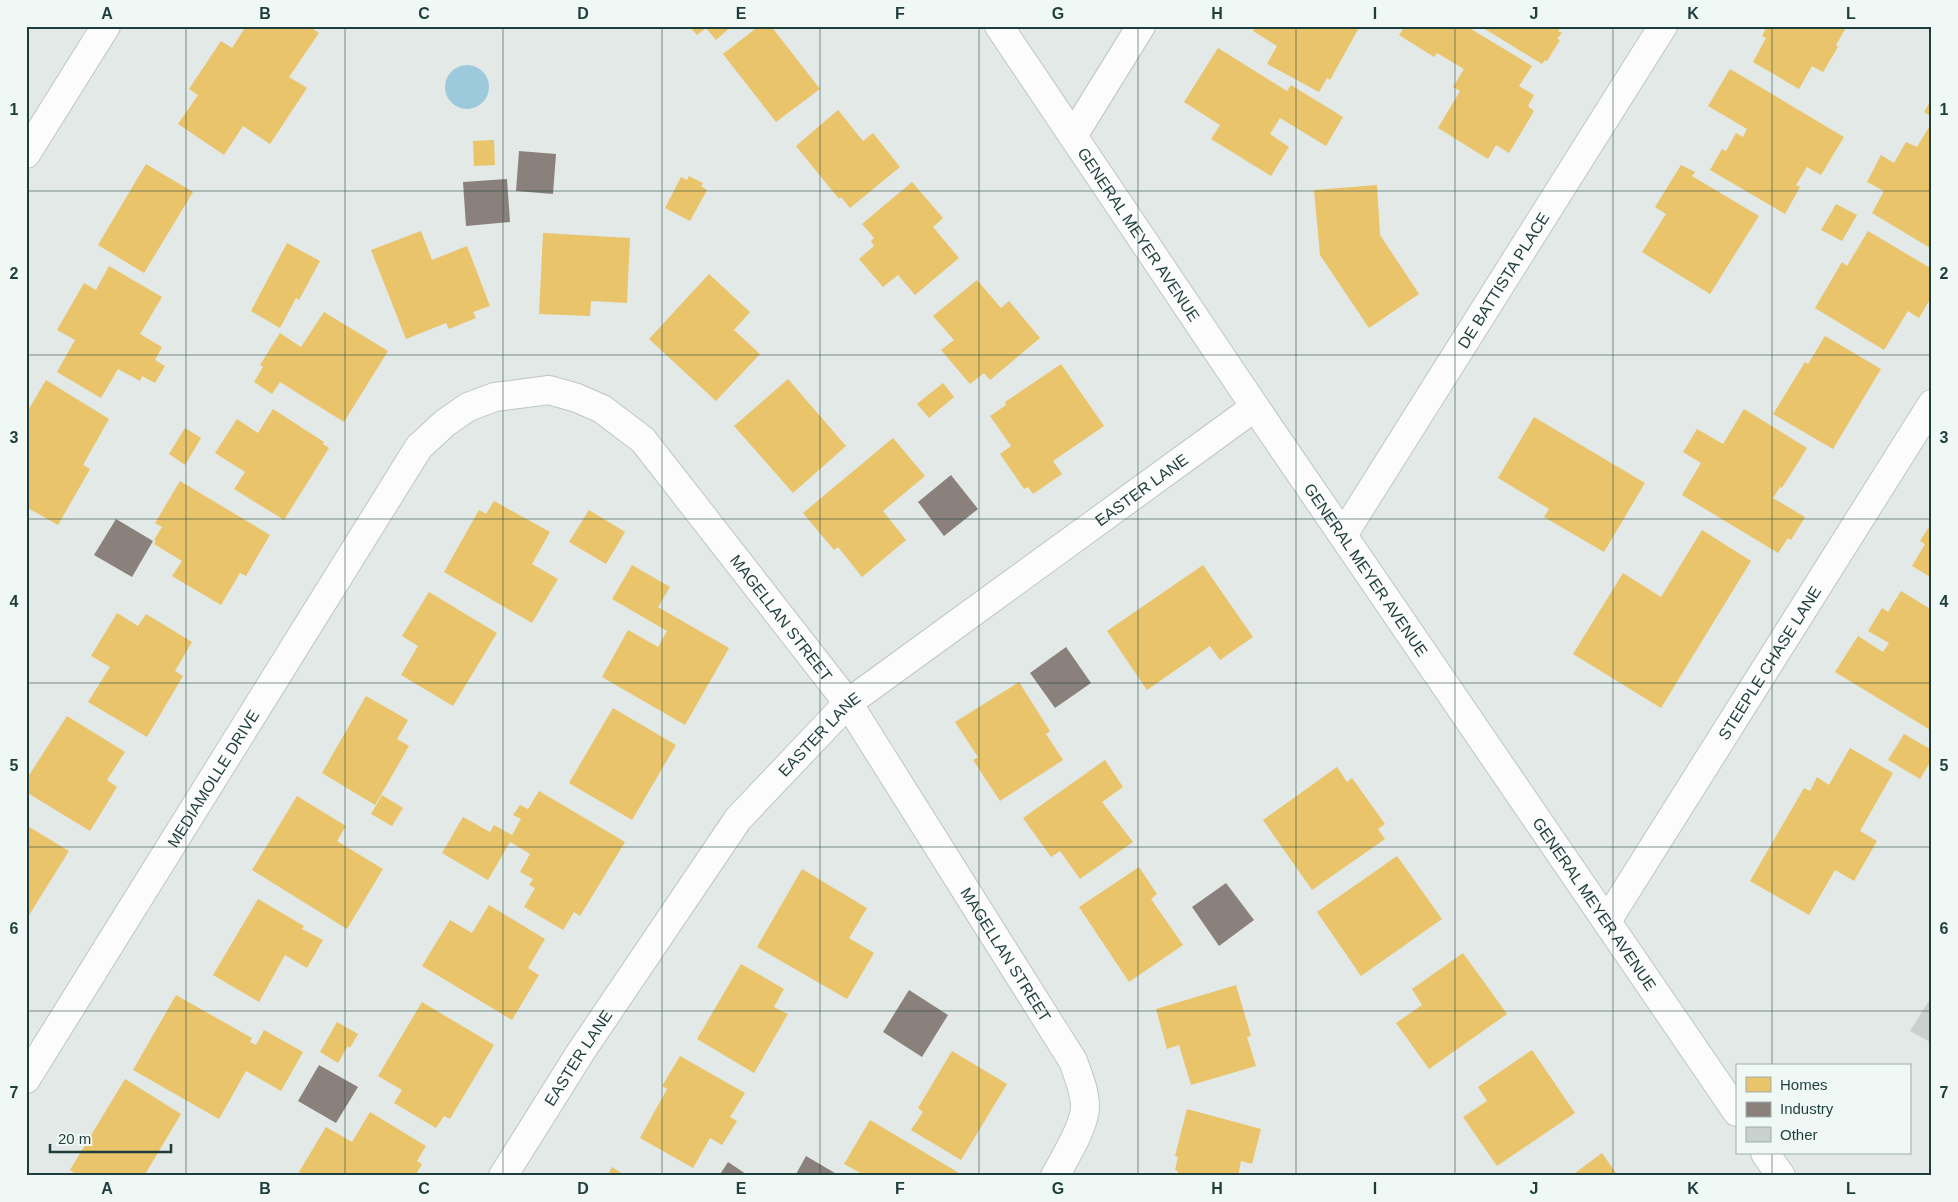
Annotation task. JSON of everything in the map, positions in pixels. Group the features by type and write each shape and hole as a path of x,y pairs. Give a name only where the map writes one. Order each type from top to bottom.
{"street":[{"path":"26,154 106,26"},
{"name":"GENERAL MEYER AVENUE","path":"999,26 1255,407 1736,1111"},
{"path":"1072,136 1141,26"},
{"name":"DE BATTISTA PLACE","path":"1343,534 1663,26"},
{"name":"MAGELLAN STREET","path":"400,477 419,447 445,423 468,407 495,397 549,390 577,398 602,409 643,440 848,703 1065,1047 1076,1068 1085,1108 1070,1149 1055,1176"},
{"name":"STEEPLE CHASE LANE","path":"1607,921 1932,404"},
{"name":"EASTER LANE","path":"503,1176 580,1053 738,819 848,703 1255,407"},
{"name":"MEDIAMOLLE DRIVE","path":"26,1079 400,477"},
{"path":"1766,1154 1781,1176"}],"water":[{"path":"467,65 479,69 485,75 489,87 485,99 479,105 467,109 455,105 449,99 445,87 449,75 455,69"}],"building: Homes":[{"path":"246,26 309,26 319,33 289,77 307,88 270,144 243,126 224,155 178,124 198,95 189,89 221,41 232,48"},
{"path":"689,26 732,26 716,40 706,28 697,35"},
{"path":"759,26 771,26 820,89 776,122 723,54"},
{"path":"1256,26 1360,26 1330,80 1327,78 1319,92 1267,64 1277,46 1253,31"},
{"path":"1405,26 1466,26 1532,66 1519,86 1534,95 1528,106 1534,111 1509,153 1496,145 1488,159 1438,128 1460,91 1453,87 1464,69 1437,53 1434,57 1399,35"},
{"path":"1480,26 1562,26 1558,31 1562,33 1557,39 1560,40 1547,61 1545,60 1542,64"},
{"path":"1767,26 1847,26 1836,45 1838,47 1823,72 1812,66 1799,89 1753,62 1766,38 1762,36"},
{"path":"1218,48 1287,91 1291,85 1343,117 1326,146 1280,118 1270,134 1289,147 1271,176 1211,139 1220,125 1184,102"},
{"path":"1730,69 1844,137 1821,175 1807,167 1796,185 1800,187 1785,214 1710,170 1722,149 1726,151 1736,133 1743,137 1747,129 1708,106"},
{"path":"1932,99 1932,117 1924,112"},
{"path":"838,110 863,141 873,133 900,167 850,208 841,197 839,199 796,146"},
{"path":"1929,127 1932,129 1932,249 1872,213 1884,191 1867,182 1881,155 1894,163 1906,142 1917,147"},
{"path":"494,140 495,165 474,166 473,141"},
{"path":"146,164 193,192 144,273 98,245"},
{"path":"1681,165 1695,172 1692,176 1759,216 1710,294 1642,252 1666,214 1655,207"},
{"path":"689,176 703,183 701,186 707,190 690,221 665,208 681,177 687,180"},
{"path":"912,182 943,218 933,227 959,258 915,295 898,275 883,287 859,259 874,246 871,241 874,238 862,224"},
{"path":"1377,185 1380,235 1419,294 1369,328 1320,255 1314,190"},
{"path":"1836,204 1857,215 1842,241 1821,230"},
{"path":"421,231 432,260 467,246 490,306 473,312 476,318 449,329 446,323 406,339 371,250"},
{"path":"1868,231 1932,269 1932,296 1919,318 1908,311 1884,350 1815,308 1842,262 1847,266"},
{"path":"543,233 630,238 627,303 591,301 590,316 539,314"},
{"path":"287,243 320,261 299,300 296,298 280,328 251,311"},
{"path":"109,266 162,297 140,334 162,347 155,360 165,366 155,383 142,376 140,381 118,369 101,398 57,372 75,340 57,330 84,283 96,290"},
{"path":"709,274 750,312 734,330 760,354 716,401 649,339"},
{"path":"977,280 1001,308 1009,301 1040,338 990,380 984,373 970,384 941,350 954,340 933,316"},
{"path":"324,312 388,351 344,422 280,382 272,394 254,382 263,367 260,365 280,333 301,347"},
{"path":"1825,336 1881,369 1833,449 1773,414 1805,362 1808,364"},
{"path":"1061,364 1104,426 1053,461 1062,474 1033,494 1028,487 1024,489 1000,454 1011,446 990,416 1006,405 1005,402"},
{"path":"788,379 846,446 793,493 734,426"},
{"path":"46,380 109,419 83,465 90,469 58,525 26,507 26,414"},
{"path":"943,383 954,397 929,418 917,404"},
{"path":"273,409 324,442 323,444 329,448 284,520 234,489 245,472 215,453 237,419 258,433"},
{"path":"1744,409 1807,448 1782,488 1780,487 1773,498 1805,517 1791,540 1788,538 1778,553 1682,495 1701,463 1683,452 1697,429 1723,444"},
{"path":"1534,417 1645,483 1604,552 1544,517 1549,509 1498,478"},
{"path":"185,428 201,438 185,465 169,454"},
{"path":"893,438 925,476 883,511 906,540 862,577 838,547 834,550 803,513"},
{"path":"180,481 270,535 246,576 240,573 221,605 172,576 182,561 154,544 156,541 154,540 162,527 155,523"},
{"path":"494,501 550,532 532,564 558,579 532,623 444,572 479,510 486,514"},
{"path":"589,510 625,532 606,564 569,542"},
{"path":"1932,522 1932,578 1912,566 1925,544 1920,541"},
{"path":"1702,530 1751,561 1661,708 1573,654 1623,573 1661,597"},
{"path":"632,565 670,587 658,607 729,648 685,725 602,677 628,630 658,647 667,631 612,599"},
{"path":"1203,565 1253,637 1220,660 1210,646 1147,690 1107,631"},
{"path":"1901,591 1932,610 1932,731 1835,672 1858,636 1883,652 1889,643 1868,631 1882,608 1888,612"},
{"path":"429,592 497,633 453,706 401,675 418,646 402,636"},
{"path":"117,613 138,626 146,614 192,642 175,671 183,676 147,737 88,702 110,667 91,656"},
{"path":"1019,682 1050,731 1046,734 1063,760 1000,801 973,760 978,757 955,722"},
{"path":"366,696 408,720 397,739 409,746 375,805 322,773"},
{"path":"613,708 676,745 632,820 569,783"},
{"path":"67,716 125,752 107,780 117,787 90,831 26,792 26,780"},
{"path":"1904,734 1932,750 1932,759 1920,779 1888,760"},
{"path":"1850,748 1893,773 1860,831 1877,841 1854,881 1835,870 1809,915 1750,881 1804,788 1810,791 1817,777 1829,785"},
{"path":"1105,760 1123,787 1102,802 1133,842 1080,879 1060,851 1051,857 1023,818"},
{"path":"1337,767 1347,782 1352,778 1385,824 1378,829 1385,839 1312,890 1263,820"},
{"path":"539,791 625,842 580,916 574,912 563,930 524,907 535,888 529,885 533,879 520,872 530,854 510,842 488,880 442,853 463,817 490,832 494,825 512,835 521,819 513,815 520,805 528,809"},
{"path":"382,795 403,808 392,826 371,814"},
{"path":"297,796 346,826 337,841 383,869 347,929 252,870"},
{"path":"26,825 69,851 26,920"},
{"path":"1397,856 1442,919 1361,976 1317,912"},
{"path":"1139,867 1157,894 1151,899 1183,945 1129,982 1079,907"},
{"path":"802,869 867,908 849,938 874,953 847,999 757,947"},
{"path":"258,899 304,926 302,929 323,940 307,968 285,955 259,1002 213,975"},
{"path":"489,905 545,939 528,968 539,975 512,1020 422,966 450,920 472,933"},
{"path":"1463,953 1507,1014 1429,1069 1396,1023 1422,1005 1412,989"},
{"path":"741,964 784,989 774,1007 788,1014 754,1073 697,1039"},
{"path":"1236,985 1251,1036 1247,1037 1256,1066 1191,1085 1179,1045 1167,1049 1156,1009"},
{"path":"176,995 252,1038 250,1042 256,1045 264,1030 303,1052 281,1091 246,1071 219,1119 133,1070"},
{"path":"422,1002 494,1045 450,1119 444,1116 436,1128 394,1103 402,1090 378,1076"},
{"path":"337,1022 358,1034 338,1063 320,1052"},
{"path":"1532,1050 1575,1113 1497,1166 1463,1117 1487,1101 1478,1087"},
{"path":"952,1051 1007,1084 961,1160 911,1130 923,1112 918,1108"},
{"path":"680,1056 745,1093 730,1117 737,1121 722,1145 710,1138 693,1168 640,1138 667,1089 662,1086"},
{"path":"125,1079 181,1114 144,1176 79,1176 70,1170"},
{"path":"1187,1109 1261,1129 1252,1164 1241,1161 1238,1176 1177,1176 1178,1171 1175,1170 1178,1157 1175,1156"},
{"path":"370,1112 426,1146 417,1161 422,1164 415,1176 305,1176 299,1172 326,1127 352,1142"},
{"path":"870,1120 959,1173 958,1176 857,1176 859,1172 844,1164"},
{"path":"1602,1153 1618,1176 1571,1176"},
{"path":"612,1167 626,1176 607,1176"}],"building: Industry":[{"path":"519,151 556,154 553,194 516,191"},
{"path":"507,179 510,222 466,226 463,182"},
{"path":"951,475 978,509 944,536 918,502"},
{"path":"116,519 153,541 132,577 94,555"},
{"path":"1066,647 1091,683 1055,708 1030,673"},
{"path":"1226,883 1254,920 1219,946 1192,907"},
{"path":"909,990 948,1015 922,1057 883,1032"},
{"path":"319,1065 358,1087 336,1123 298,1101"},
{"path":"806,1156 840,1176 795,1176"},
{"path":"728,1162 749,1176 719,1176"}],"building: Other":[{"path":"1932,996 1932,1043 1910,1031"}]}
